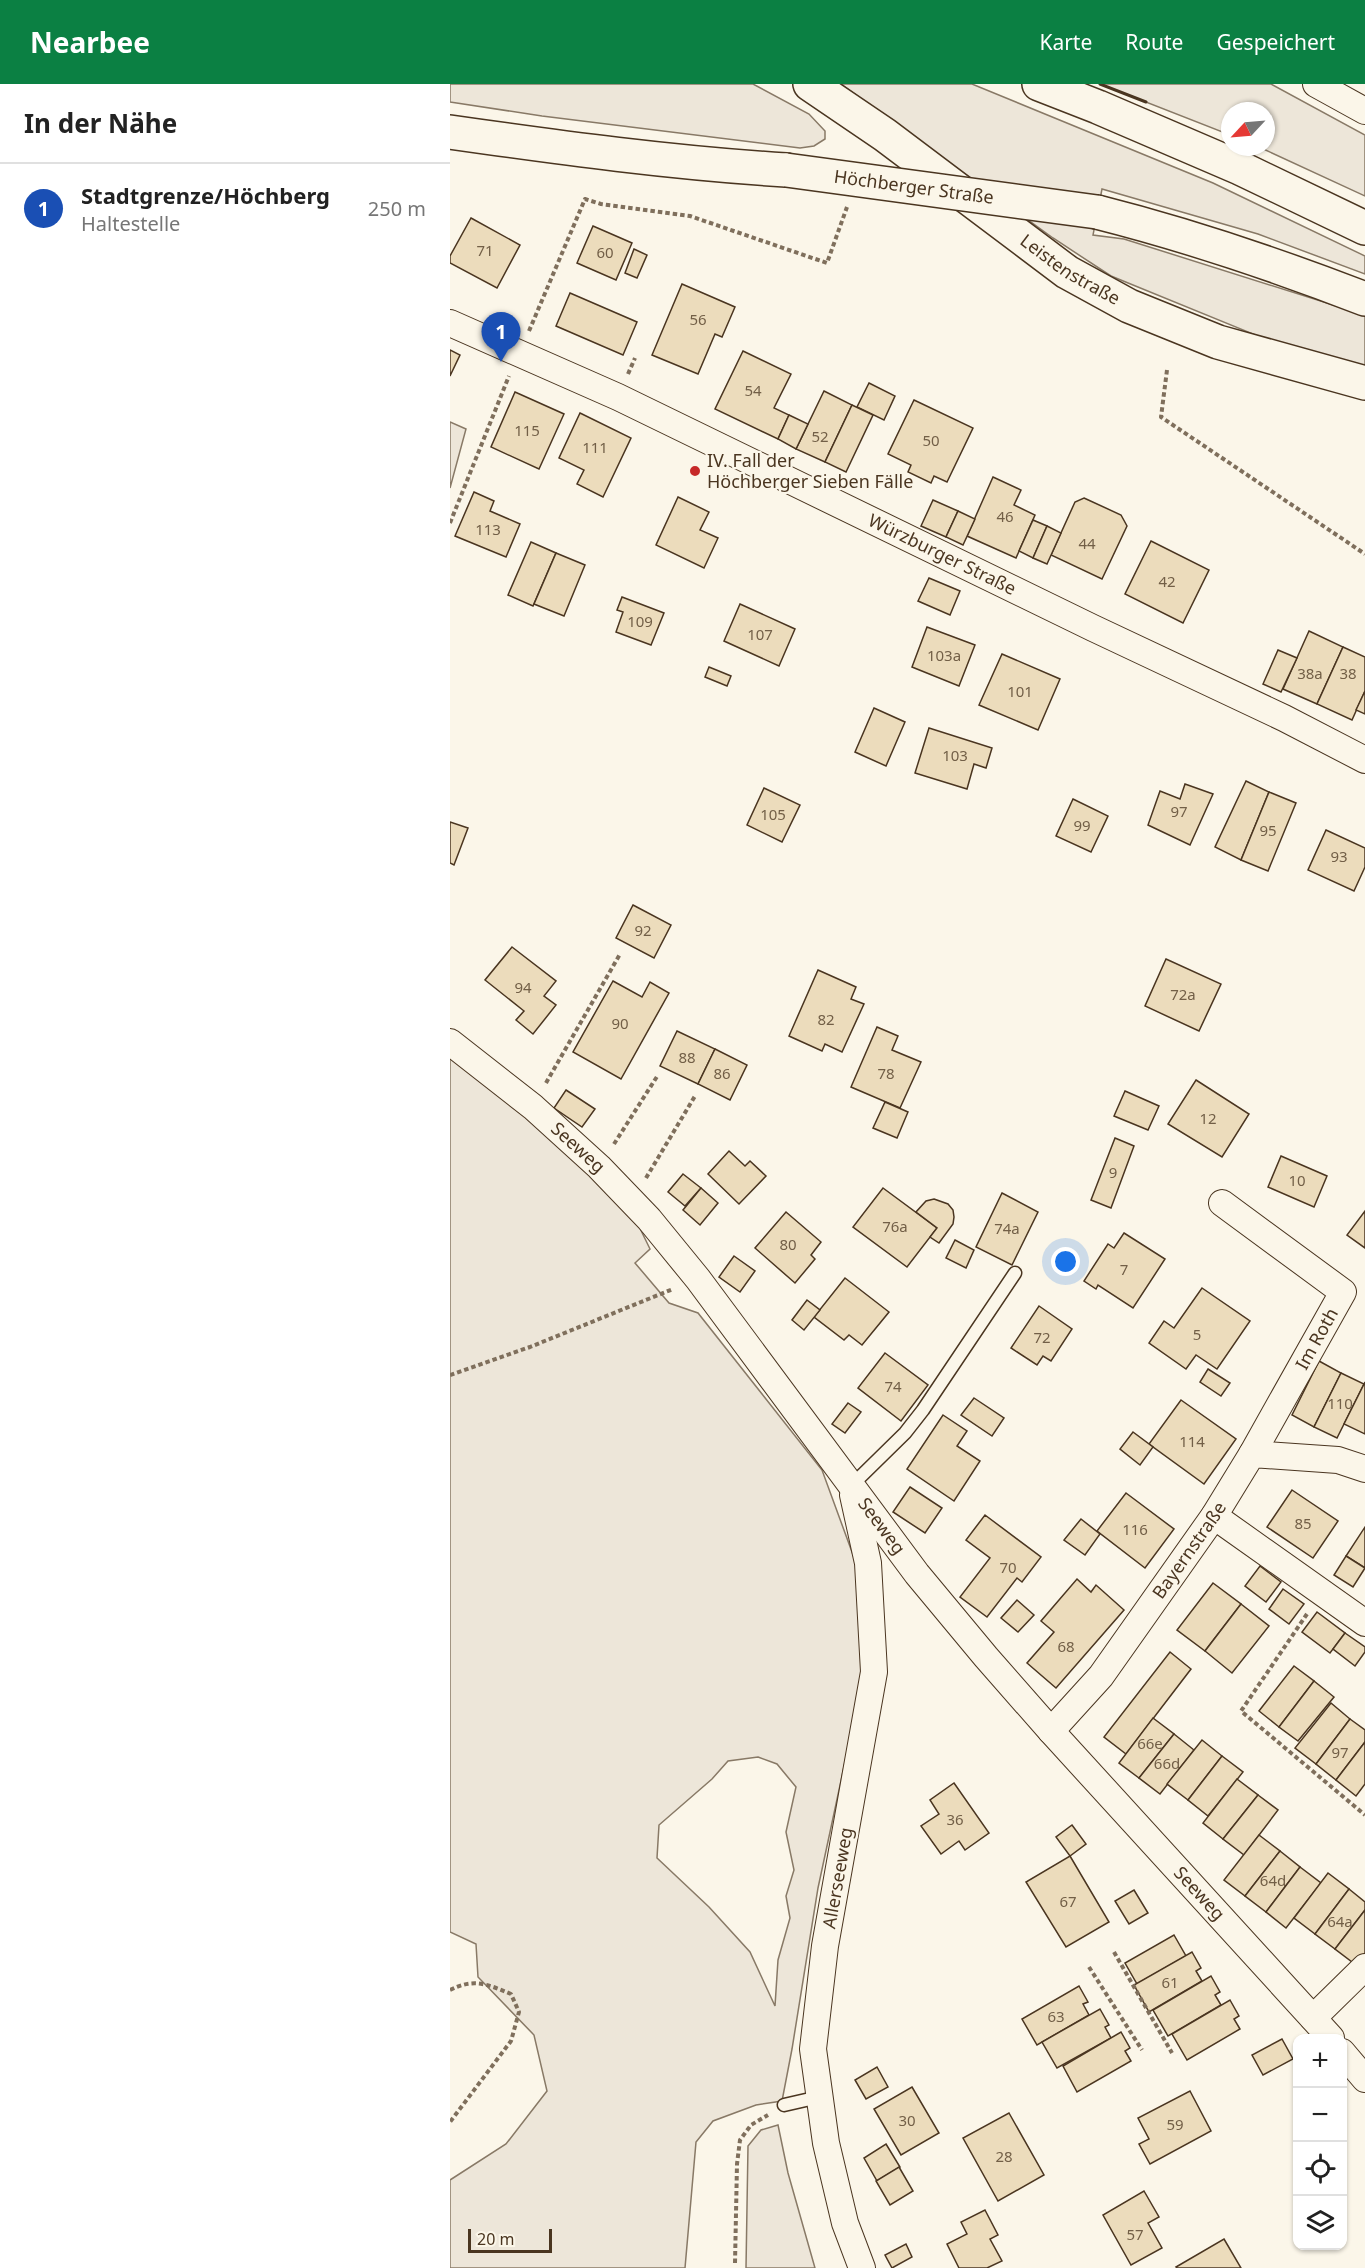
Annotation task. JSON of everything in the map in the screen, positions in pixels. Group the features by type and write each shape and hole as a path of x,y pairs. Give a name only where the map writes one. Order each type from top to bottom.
{"main road":[{"name":"Leistenstraße","path":"810,84 885,135 1067,272 1129,306 1218,342 1365,383"},
{"path":"1038,84 1098,107 1240,168 1365,228"},
{"name":"Höchberger Straße","path":"450,132 701,165 786,170 1097,212 1210,243 1274,264 1365,299"}],"street":[{"path":"1316,84 1365,111"},
{"path":"450,323 519,353"},
{"name":"Würzburger Straße","path":"519,353 618,397 1274,713 1365,760"},
{"name":"Seeweg","path":"450,1042 533,1107 599,1167 632,1202 698,1279 917,1574 1050,1731 1327,2034"},
{"name":"Im Roth","path":"1222,1203 1343,1292 1252,1454"},
{"path":"1252,1454 1338,1460 1365,1469"},
{"name":"Bayernstraße","path":"1050,1731 1101,1676 1214,1516 1252,1454"},
{"name":"Allerseeweg","path":"850,1485 868,1563 874,1672 825,1946 813,2049 826,2143 845,2223 862,2268"},
{"path":"1214,1516 1365,1623"},
{"path":"1313,2018 1365,1967"},
{"path":"1347,2058 1365,2079"}],"lane":[{"path":"850,1485 905,1433 923,1410 1015,1273"},
{"path":"784,2105 819,2097"}],"path":[{"path":"450,523 585,199 601,204 690,216 827,263 848,203"},
{"path":"1167,370 1161,417 1365,554"},
{"path":"533,1107 620,954"},
{"path":"599,1167 657,1075"},
{"path":"632,1202 694,1096"},
{"path":"450,1375 530,1347 698,1279"},
{"path":"1293,1634 1241,1711 1365,1815"},
{"path":"1114,1952 1172,2053"},
{"path":"1089,1967 1142,2050"},
{"path":"450,1990 465,1983 491,1985 511,1994 519,2012 511,2041 450,2122"},
{"path":"735,2263 737,2164 740,2140 751,2126 784,2105"}],"shaded area":[{"path":"450,84 753,84 809,114 825,131 825,139 814,146 800,148 542,116 450,102"},
{"path":"841,84 972,84 1213,183 1365,256 1365,274 1258,234 1102,189 1093,235 1124,239 1365,315 1365,367 1280,345 1111,276 1053,238"},
{"path":"1100,84 1271,84 1365,135 1365,196 1275,154 1275,102 1221,102 1221,131"},
{"path":"450,422 466,429 450,488"},
{"path":"450,1053 534,1118 633,1214 650,1249 635,1263 669,1303 698,1313 822,1470 856,1563 866,1664 818,1888 782,2101 756,2105 713,2121 696,2142 685,2268 450,2268 450,2180 506,2144 547,2091 534,2035 478,1977 476,1944 450,1932","holes":["758,1757 777,1764 796,1787 786,1832 794,1870 786,1896 790,1918 778,1960 775,2006 750,1952 709,1907 657,1858 659,1825 712,1779 728,1761"]},
{"path":"778,2125 788,2173 815,2268 746,2268 748,2146 761,2130"}],"building":[{"path":"471,218 520,245 497,288 450,263 450,256"},
{"path":"593,226 632,243 616,280 577,263"},
{"path":"634,249 647,255 637,278 625,273"},
{"path":"682,284 735,307 722,337 715,334 698,374 652,355"},
{"path":"570,293 637,322 623,355 556,326"},
{"path":"450,350 460,355 450,376"},
{"path":"743,351 791,374 774,408 789,415 778,439 715,409"},
{"path":"869,383 895,396 884,420 857,407"},
{"path":"824,391 852,405 825,462 796,449"},
{"path":"515,392 564,414 539,469 491,447"},
{"path":"914,400 973,428 947,482 934,476 931,483 908,472 911,465 888,454"},
{"path":"852,405 873,415 846,472 825,462"},
{"path":"580,413 631,438 603,497 577,484 584,470 559,458"},
{"path":"789,415 808,424 796,449 778,439"},
{"path":"993,477 1021,490 1014,505 1035,515 1016,558 967,536"},
{"path":"474,492 494,501 490,511 520,524 506,557 455,536"},
{"path":"678,497 709,512 700,530 718,538 704,568 656,545"},
{"path":"1084,498 1121,515 1127,526 1102,579 1051,555 1075,502"},
{"path":"933,500 958,511 946,537 921,526"},
{"path":"958,511 975,519 963,545 946,537"},
{"path":"1033,520 1047,526 1033,558 1019,551"},
{"path":"1047,526 1061,533 1047,564 1033,558"},
{"path":"1151,541 1209,570 1183,623 1125,594"},
{"path":"531,542 556,553 533,606 508,595"},
{"path":"556,553 585,565 564,616 534,604"},
{"path":"929,578 960,591 950,615 918,601"},
{"path":"622,597 664,613 651,645 616,632 623,612 617,610"},
{"path":"740,604 795,629 779,666 724,641"},
{"path":"927,627 975,645 959,686 912,667"},
{"path":"1309,631 1343,647 1317,704 1283,689"},
{"path":"1343,647 1365,657 1365,691 1352,720 1317,704"},
{"path":"1278,650 1297,658 1281,692 1263,684"},
{"path":"1002,654 1060,679 1038,730 979,705"},
{"path":"709,667 731,676 727,686 705,677"},
{"path":"1365,691 1365,714 1356,710"},
{"path":"874,708 905,722 886,766 855,752"},
{"path":"929,728 992,748 986,768 974,764 967,789 915,773"},
{"path":"1246,781 1269,792 1241,860 1215,847"},
{"path":"1185,784 1213,794 1190,845 1148,825 1160,791 1180,799"},
{"path":"764,788 800,805 782,842 747,825"},
{"path":"1269,792 1296,803 1268,871 1241,860"},
{"path":"1073,799 1108,816 1091,852 1056,836"},
{"path":"450,822 468,828 454,865 450,863"},
{"path":"1326,830 1365,848 1365,867 1354,891 1308,870"},
{"path":"633,905 671,925 654,958 616,938"},
{"path":"512,947 556,981 544,996 556,1005 533,1034 516,1020 524,1011 485,980"},
{"path":"1166,959 1221,984 1199,1031 1145,1006"},
{"path":"818,970 856,987 851,999 864,1004 842,1052 825,1044 822,1051 789,1036"},
{"path":"613,981 642,997 650,982 669,993 621,1079 573,1052"},
{"path":"877,1027 898,1036 892,1050 921,1062 900,1108 851,1087"},
{"path":"677,1031 715,1049 698,1084 660,1066"},
{"path":"715,1049 747,1065 730,1100 698,1084"},
{"path":"1196,1080 1249,1114 1222,1157 1168,1124"},
{"path":"566,1090 595,1109 582,1127 554,1108"},
{"path":"1125,1091 1159,1106 1148,1130 1114,1116"},
{"path":"885,1102 908,1112 897,1138 873,1128"},
{"path":"1115,1138 1134,1146 1111,1208 1091,1200"},
{"path":"729,1151 745,1166 750,1161 766,1176 739,1204 708,1174"},
{"path":"1281,1156 1327,1176 1314,1207 1268,1187"},
{"path":"683,1174 701,1188 685,1206 668,1192"},
{"path":"701,1188 718,1203 700,1225 683,1210"},
{"path":"883,1188 937,1228 907,1267 853,1227"},
{"path":"1002,1193 1038,1212 1012,1265 976,1247"},
{"path":"934,1199 948,1204 953,1210 954,1217 953,1224 939,1243 930,1237 937,1228 916,1212 926,1201"},
{"path":"1365,1211 1365,1248 1347,1235"},
{"path":"786,1212 821,1242 811,1255 815,1259 795,1283 755,1248"},
{"path":"1124,1233 1165,1259 1133,1308 1098,1285 1096,1289 1084,1281 1108,1244 1114,1248"},
{"path":"955,1240 974,1250 966,1268 946,1258"},
{"path":"734,1256 755,1271 740,1292 719,1277"},
{"path":"845,1278 889,1312 862,1345 849,1335 844,1340 814,1317"},
{"path":"1202,1288 1250,1321 1217,1369 1196,1355 1186,1369 1149,1343 1164,1321 1174,1328"},
{"path":"807,1300 820,1310 804,1330 792,1320"},
{"path":"1039,1306 1072,1329 1051,1361 1043,1356 1037,1365 1011,1348"},
{"path":"885,1353 928,1385 901,1421 858,1388"},
{"path":"1319,1361 1341,1373 1314,1427 1292,1415"},
{"path":"1208,1369 1230,1383 1221,1396 1200,1382"},
{"path":"1341,1373 1364,1384 1337,1438 1314,1427"},
{"path":"1365,1382 1365,1434 1344,1424"},
{"path":"974,1398 1004,1418 992,1436 961,1415"},
{"path":"1181,1400 1236,1439 1204,1484 1149,1444"},
{"path":"848,1403 861,1412 845,1433 832,1424"},
{"path":"943,1415 967,1431 957,1446 980,1461 954,1501 907,1469"},
{"path":"1133,1432 1153,1447 1140,1465 1120,1449"},
{"path":"910,1487 942,1508 925,1533 893,1512"},
{"path":"1292,1490 1338,1521 1313,1558 1267,1527"},
{"path":"1126,1493 1174,1529 1145,1568 1097,1531"},
{"path":"985,1515 1041,1557 1022,1582 1017,1578 987,1617 960,1597 990,1558 966,1540"},
{"path":"1081,1519 1100,1534 1085,1555 1064,1540"},
{"path":"1365,1527 1365,1568 1346,1556"},
{"path":"1346,1556 1365,1568 1353,1587 1334,1575"},
{"path":"1260,1566 1281,1582 1266,1602 1245,1586"},
{"path":"1077,1579 1091,1592 1096,1585 1124,1610 1056,1688 1027,1663 1054,1632 1041,1621"},
{"path":"1213,1583 1241,1604 1205,1651 1177,1630"},
{"path":"1283,1589 1304,1604 1289,1624 1269,1609"},
{"path":"1017,1600 1034,1615 1018,1632 1001,1618"},
{"path":"1241,1604 1269,1626 1232,1673 1205,1651"},
{"path":"1317,1612 1345,1633 1330,1653 1302,1632"},
{"path":"1345,1633 1365,1647 1365,1652 1355,1666 1333,1649"},
{"path":"1170,1652 1191,1669 1126,1754 1104,1737"},
{"path":"1294,1666 1314,1681 1279,1727 1259,1711"},
{"path":"1314,1681 1334,1697 1298,1741 1279,1727"},
{"path":"1331,1703 1350,1719 1316,1764 1295,1748"},
{"path":"1153,1718 1174,1734 1139,1778 1119,1763"},
{"path":"1350,1719 1365,1730 1365,1742 1336,1780 1316,1764"},
{"path":"1174,1734 1194,1750 1160,1794 1139,1778"},
{"path":"1202,1740 1222,1756 1188,1800 1167,1784"},
{"path":"1365,1742 1365,1784 1356,1796 1336,1780"},
{"path":"1222,1756 1243,1772 1208,1816 1188,1800"},
{"path":"1237,1779 1258,1795 1223,1839 1203,1823"},
{"path":"954,1783 989,1833 965,1850 959,1841 941,1854 921,1826 939,1814 930,1800"},
{"path":"1258,1795 1278,1810 1244,1855 1223,1839"},
{"path":"1072,1825 1086,1844 1070,1856 1056,1837"},
{"path":"1259,1835 1280,1851 1245,1896 1224,1880"},
{"path":"1280,1851 1300,1867 1266,1912 1245,1896"},
{"path":"1070,1856 1109,1922 1066,1947 1026,1882"},
{"path":"1300,1867 1321,1883 1286,1928 1266,1912"},
{"path":"1328,1873 1349,1889 1315,1934 1294,1918"},
{"path":"1349,1889 1365,1902 1365,1910 1335,1949 1315,1934"},
{"path":"1134,1890 1148,1913 1129,1924 1115,1901"},
{"path":"1365,1910 1365,1953 1356,1965 1335,1949"},
{"path":"1174,1935 1186,1956 1137,1984 1125,1963"},
{"path":"1192,1952 1201,1968 1196,1971 1202,1981 1149,2012 1134,1985"},
{"path":"1211,1976 1220,1992 1215,1995 1221,2005 1168,2036 1153,2010"},
{"path":"1079,1986 1088,2002 1083,2004 1089,2015 1037,2045 1022,2019"},
{"path":"1230,2000 1239,2016 1234,2019 1240,2029 1187,2060 1172,2034"},
{"path":"1100,2009 1109,2025 1105,2027 1111,2038 1057,2068 1042,2042"},
{"path":"1121,2032 1130,2048 1125,2051 1131,2061 1077,2092 1063,2066"},
{"path":"1282,2039 1293,2059 1263,2075 1252,2055"},
{"path":"877,2067 888,2087 866,2099 855,2080"},
{"path":"912,2087 939,2133 901,2155 874,2109"},
{"path":"1190,2091 1211,2131 1150,2164 1139,2144 1149,2139 1138,2118"},
{"path":"1009,2113 1044,2175 998,2201 963,2138"},
{"path":"886,2144 900,2167 877,2181 864,2158"},
{"path":"899,2167 913,2191 890,2205 876,2181"},
{"path":"1144,2191 1159,2217 1148,2223 1162,2248 1131,2265 1103,2215"},
{"path":"985,2210 998,2235 990,2239 1002,2261 987,2268 959,2268 947,2244 967,2234 961,2222"},
{"path":"1224,2239 1241,2268 1176,2267"},
{"path":"906,2244 912,2257 892,2268 885,2255"}],"wall":[{"path":"1100,84 1146,102"}],"place":[{"name":"Stadtgrenze/Höchberg","path":"501,362"},
{"name":"IV. Fall der Höchberger Sieben Fälle","path":"695,471"}]}
